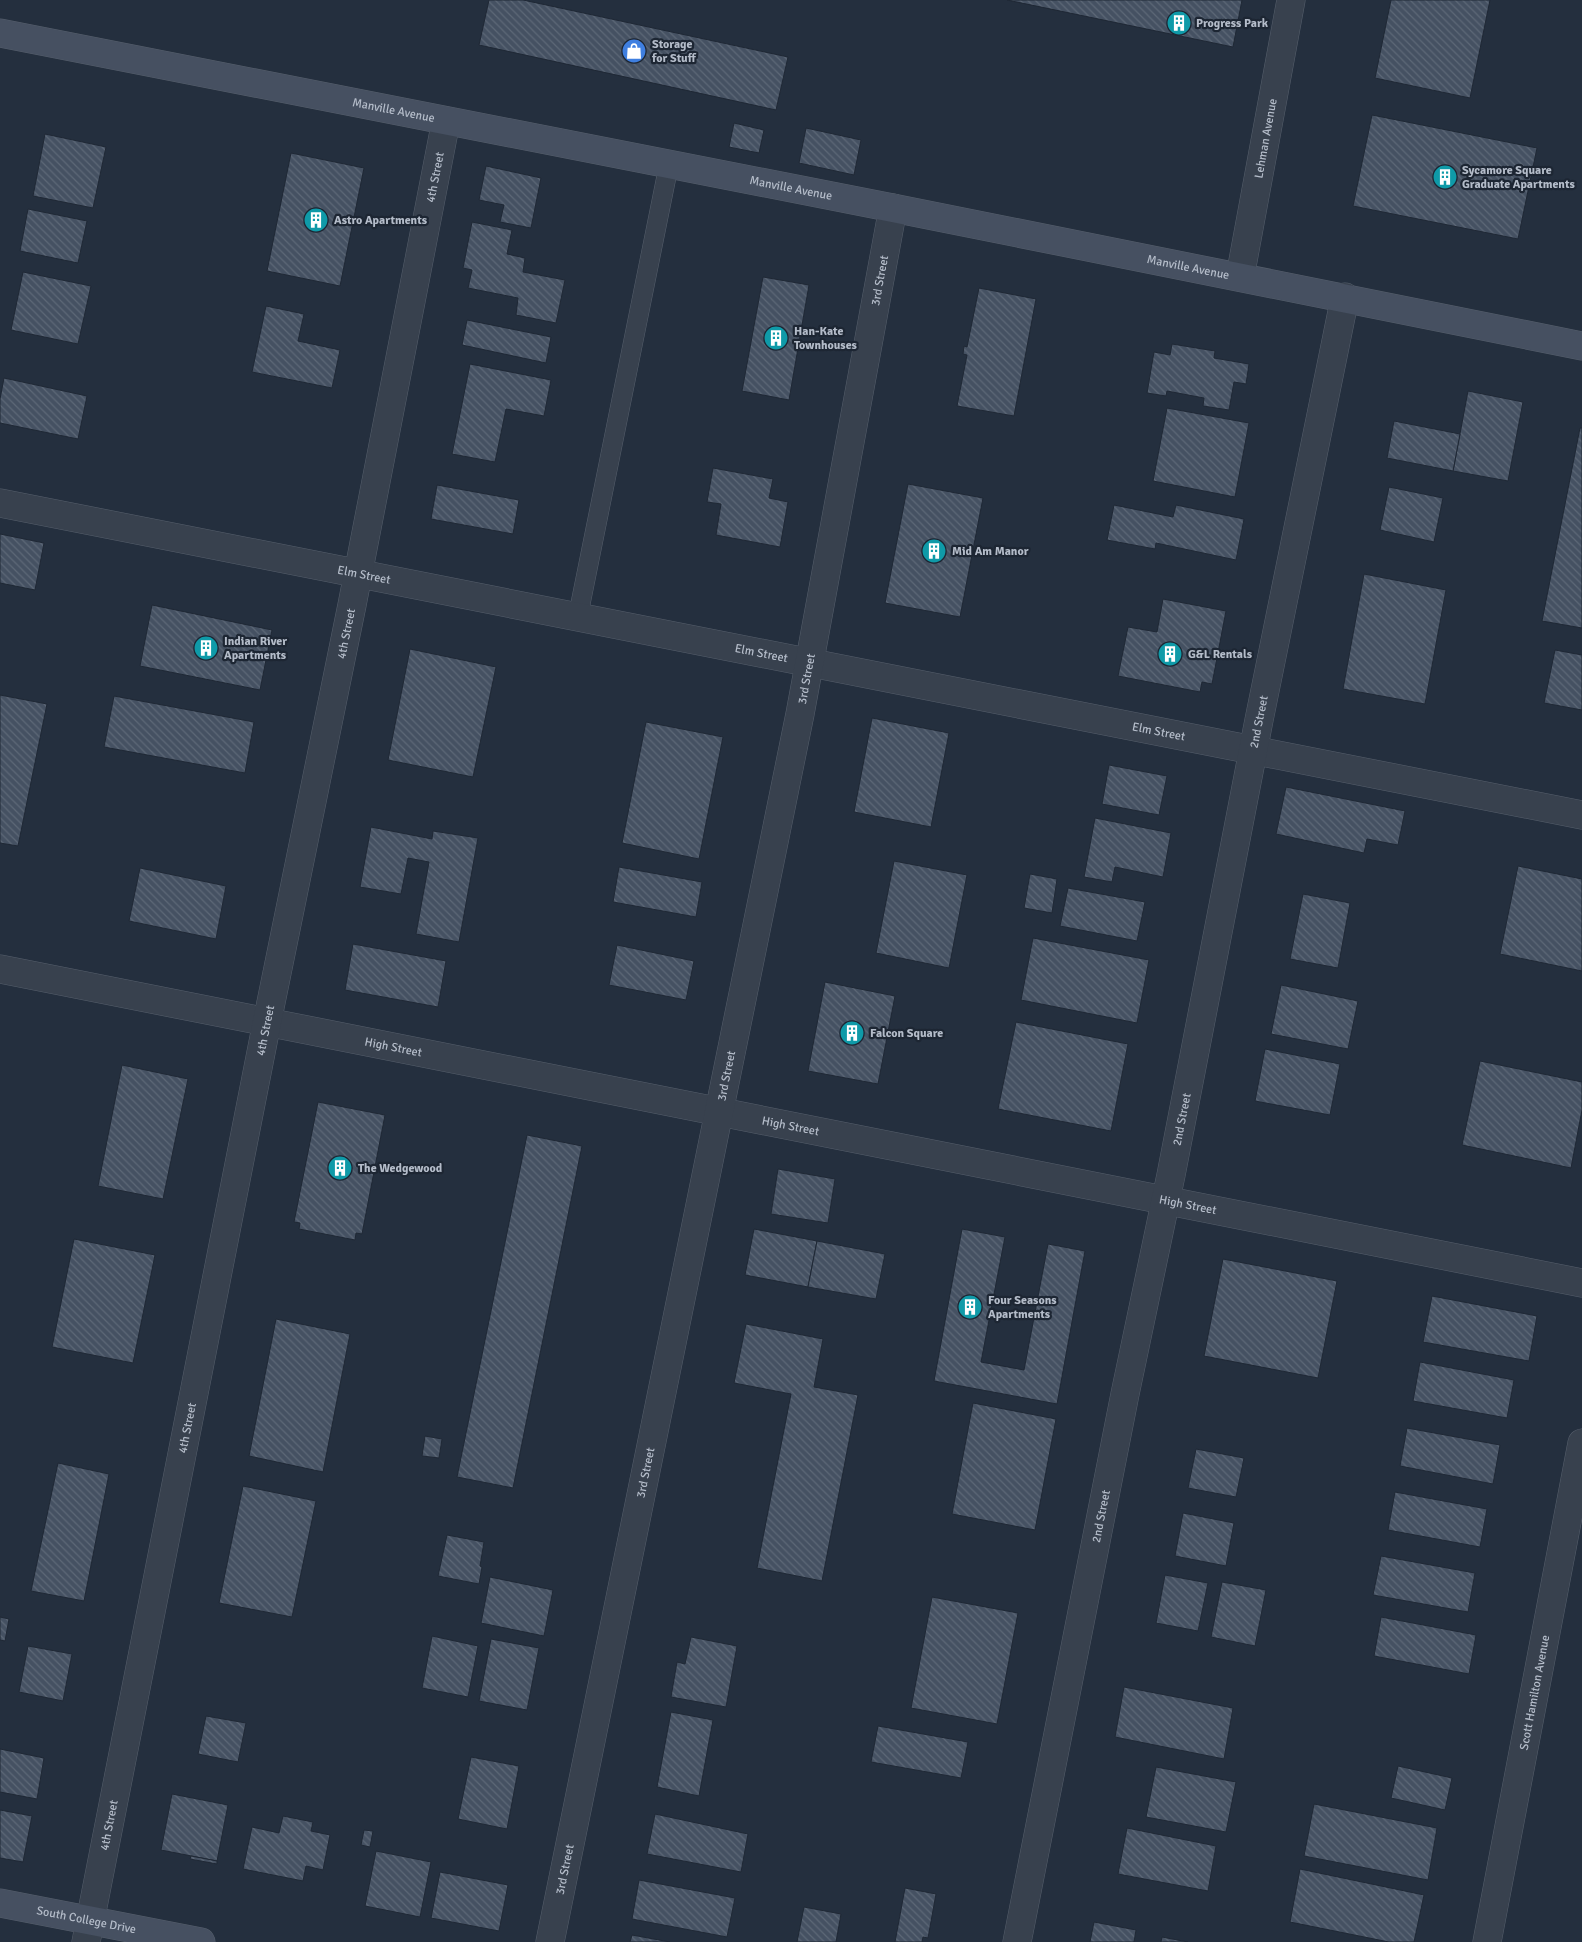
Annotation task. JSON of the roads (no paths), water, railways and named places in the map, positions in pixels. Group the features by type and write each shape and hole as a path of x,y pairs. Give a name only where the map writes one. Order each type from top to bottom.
{"street":[{"name":"Lehman Avenue","path":"1240,277 1291,0"},
{"name":"Manville Avenue","path":"0,33 1345,297 1582,346"},
{"name":"4th Street","path":"88,1931 446,121"},
{"name":"3rd Street","path":"550,1942 809,662 893,208"},
{"name":"2nd Street","path":"1017,1942 1125,1394 1166,1200 1253,750 1345,297"},
{"name":"Elm Street","path":"0,503 1582,814"},
{"name":"High Street","path":"0,969 1582,1282"},
{"name":"Scott Hamilton Avenue","path":"1487,1942 1582,1444"},
{"name":"South College Drive","path":"0,1903 88,1931 201,1942"}],"lane":[{"path":"578,616 669,164"}],"place":[{"name":"Progress Park","path":"1179,23"},
{"name":"Storage for Stuff","path":"634,51"},
{"name":"Sycamore Square Graduate Apartments","path":"1445,177"},
{"name":"Astro Apartments","path":"316,220"},
{"name":"Han-Kate Townhouses","path":"776,338"},
{"name":"Mid Am Manor","path":"934,551"},
{"name":"Indian River Apartments","path":"206,648"},
{"name":"G&L Rentals","path":"1170,654"},
{"name":"Falcon Square","path":"852,1033"},
{"name":"The Wedgewood","path":"340,1168"},
{"name":"Four Seasons Apartments","path":"970,1307"}]}
